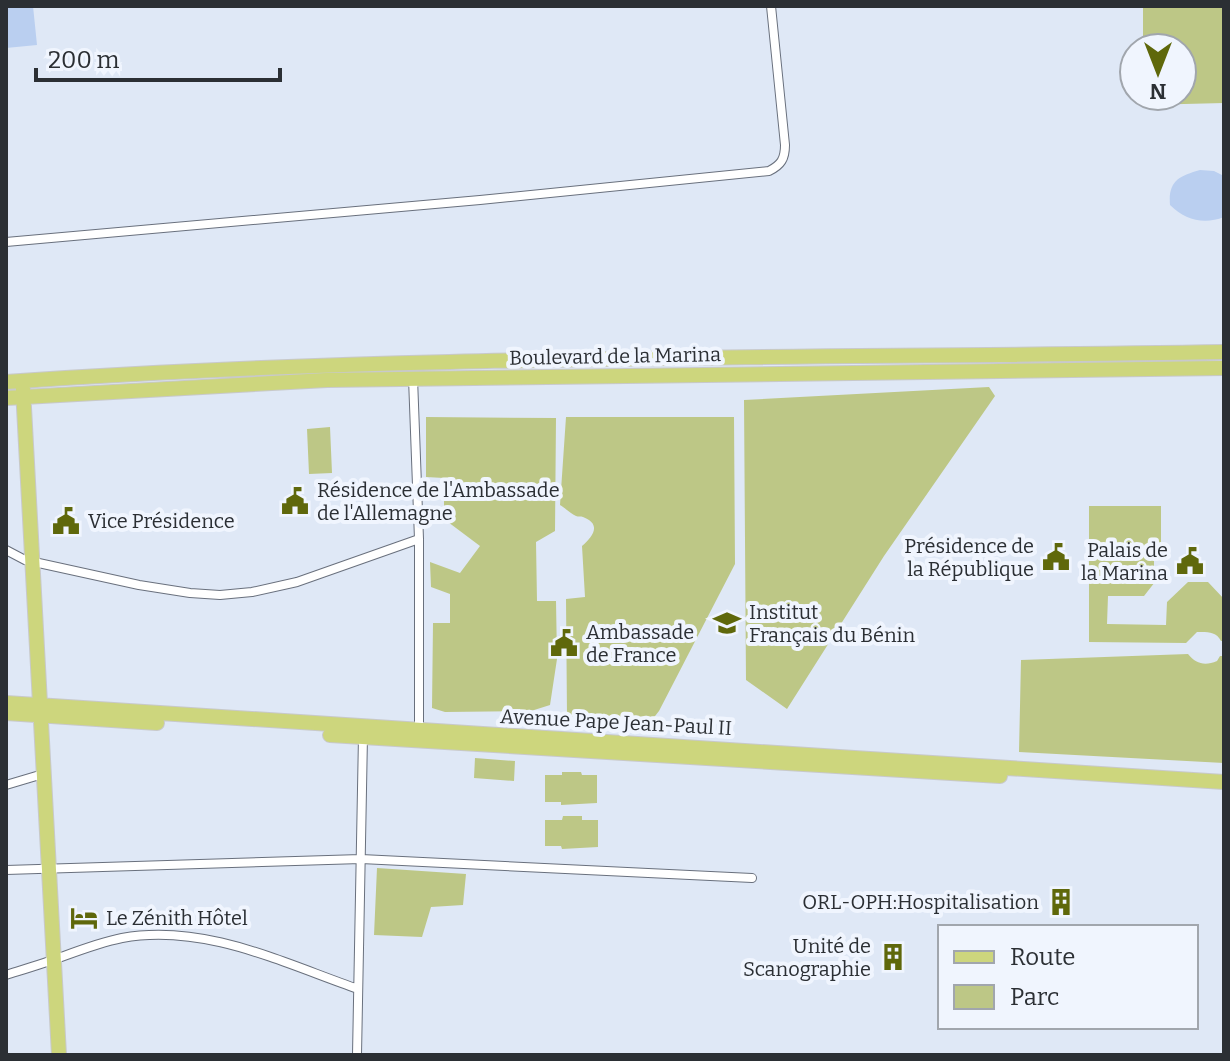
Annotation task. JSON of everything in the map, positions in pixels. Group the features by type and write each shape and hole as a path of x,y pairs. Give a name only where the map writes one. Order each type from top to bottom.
{"main road":[{"name":"Boulevard de la Marina","path":"6,398 327,380 1027,363 1071,355 1224,352"},
{"path":"1065,370 1071,355"},
{"name":"Boulevard de la Marina","path":"6,382 311,366 491,361 1027,363 1065,370 1224,368"},
{"path":"22,381 59,1055"},
{"name":"Avenue Pape Jean-Paul II","path":"6,703 40,710 363,732 836,762 1224,782"},
{"name":"Avenue Pape Jean-Paul II","path":"6,713 40,710"},
{"name":"Avenue Pape Jean-Paul II","path":"363,732 419,731 1224,791"}],"street":[{"path":"6,242 769,171 782,162 785,155 771,6"},
{"path":"413,378 419,539 419,731"},
{"path":"6,550 32,562 175,592 206,595 265,590 297,582 419,539"},
{"path":"357,1055 363,732"},
{"path":"6,785 43,774"},
{"path":"6,870 361,859 752,878"},
{"path":"6,975 120,938 155,934 203,939 249,951 358,989"}],"green space":[{"path":"1143,6 1224,6 1224,103 1198,104 1198,32 1143,32"},
{"path":"989,387 995,396 884,556 787,709 746,680 744,400"},
{"path":"426,417 556,418 555,531 536,542 537,601 556,601 557,659 550,705 531,711 445,712 432,708 433,623 450,623 450,594 431,587 430,562 460,573 480,546 444,519 444,478 426,477"},
{"path":"566,417 734,417 735,564 659,711 648,725 567,716 566,599 585,597 582,546 592,535 594,527 589,520 574,515 560,505"},
{"path":"330,427 332,473 309,474 307,429"},
{"path":"1089,506 1161,506 1161,542 1154,544 1154,573 1162,573 1144,596 1108,596 1107,624 1166,625 1167,602 1188,582 1208,582 1224,599 1224,641 1211,633 1197,632 1186,643 1089,642"},
{"path":"1188,654 1205,664 1224,656 1224,763 1019,752 1021,660"},
{"path":"475,758 515,761 514,781 474,778"},
{"path":"562,772 597,775 597,803 561,805 561,802 545,802 545,775 562,775"},
{"path":"563,816 598,820 598,847 562,849 561,846 545,846 545,820 562,820"},
{"path":"377,868 466,874 463,905 431,907 422,937 374,935"}],"water":[{"path":"6,6 33,6 37,45 6,48"},
{"path":"1200,170 1214,171 1224,176 1224,217 1209,221 1195,220 1170,205 1171,190 1176,181"}],"place":[{"name":"Résidence de l'Ambassade de l'Allemagne","path":"295,501"},
{"name":"Vice Présidence","path":"66,521"},
{"name":"Présidence de la République","path":"1056,557"},
{"name":"Palais de la Marina","path":"1190,561"},
{"name":"Institut Français du Bénin","path":"727,623"},
{"name":"Ambassade de France","path":"564,643"},
{"name":"ORL-OPH:Hospitalisation","path":"1061,902"},
{"name":"Le Zénith Hôtel","path":"84,918"},
{"name":"Unité de Scanographie","path":"893,957"}]}
